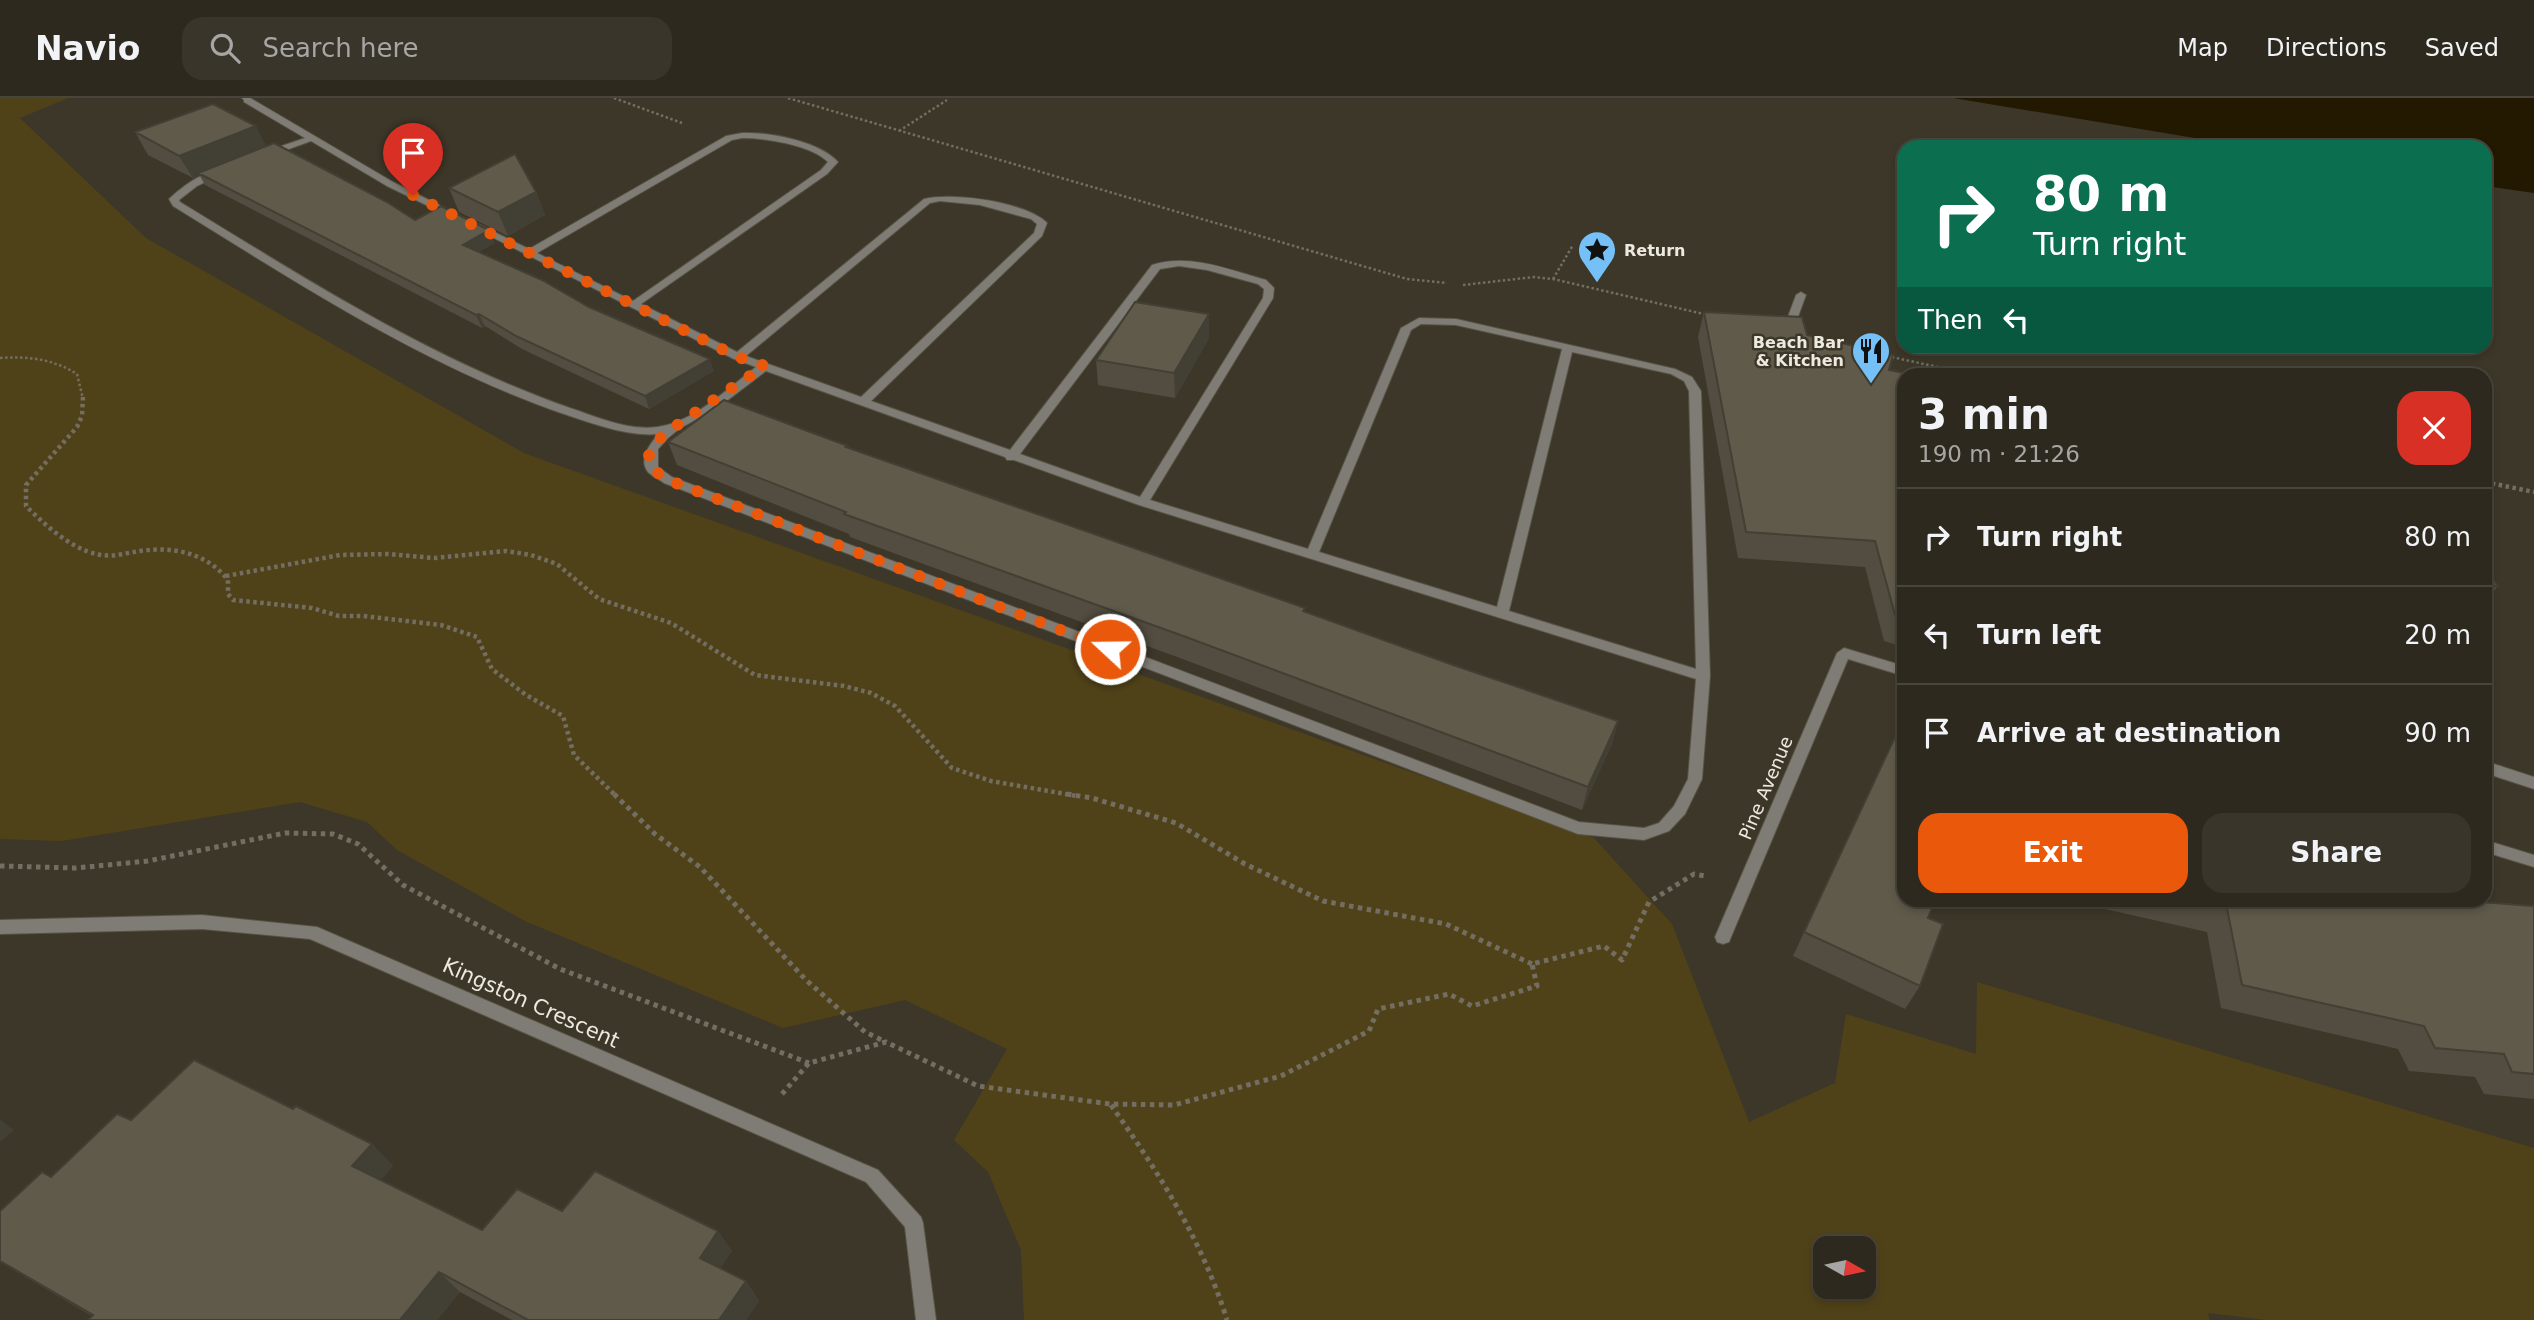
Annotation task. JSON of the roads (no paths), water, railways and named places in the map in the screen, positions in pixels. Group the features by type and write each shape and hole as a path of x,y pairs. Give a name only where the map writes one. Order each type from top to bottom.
{"street":[{"path":"246,99 390,184 738,357 1011,457 1143,502 1703,676"},
{"path":"530,253 729,138 762,134 825,155 833,162 824,172 633,305"},
{"path":"255,159 312,138"},
{"path":"232,167 182,191 174,199 176,204 405,341 510,391 625,429 659,430 675,426"},
{"path":"738,357 927,201 943,196 961,197 1034,217 1042,223 1038,234 863,402"},
{"path":"1011,457 1156,267 1166,262 1181,262 1262,282 1269,288 1268,298 1143,502"},
{"path":"1787,333 1801,295"},
{"path":"765,366 675,426 651,447 649,458 652,469 668,480 1578,828 1644,834 1664,827 1681,810 1695,779 1703,676 1695,391 1688,379 1675,372 1456,322 1419,321 1406,328 1312,555"},
{"path":"1502,613 1568,348"},
{"name":"Pine Avenue","path":"1723,937 1844,653 1897,669"},
{"path":"2492,769 2534,783"},
{"path":"2492,848 2534,861"},
{"name":"Kingston Crescent","path":"0,927 202,922 311,932 872,1176 914,1223 926,1320"}],"place":[{"name":"Return","path":"1597,284"},
{"name":"Beach Bar & Kitchen","path":"1871,385"}]}
